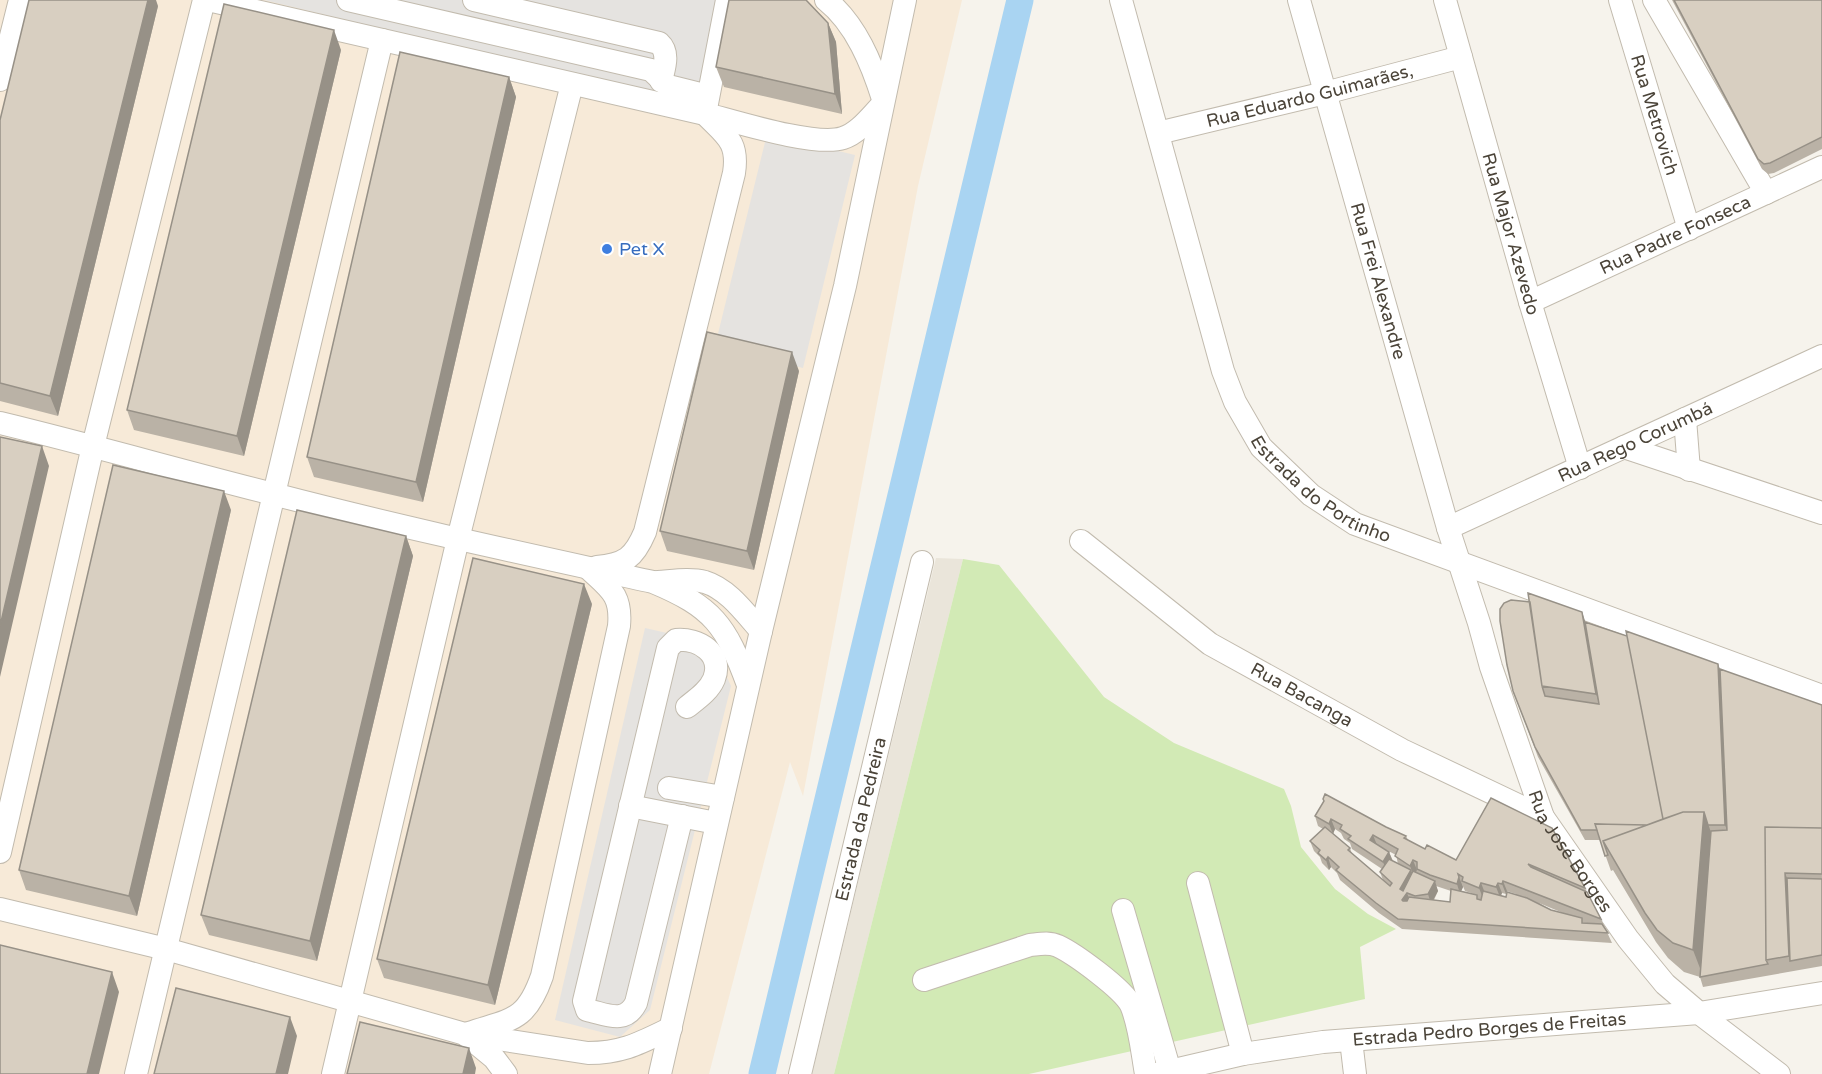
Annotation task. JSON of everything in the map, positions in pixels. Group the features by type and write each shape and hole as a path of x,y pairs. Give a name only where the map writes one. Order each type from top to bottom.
{"street":[{"path":"0,80 20,0"},
{"path":"0,852 93,446 206,0 572,84 706,105"},
{"path":"348,0 651,70 668,86 706,105 806,138 825,140 844,138 858,130 883,103"},
{"path":"474,0 659,43 664,47 666,54 661,81"},
{"path":"588,568 615,565 627,559 638,547 645,532 736,162 735,148 706,105 727,0"},
{"path":"826,0 850,27 867,57 883,103"},
{"path":"660,1074 748,685 845,286 905,0"},
{"name":"Estrada do Portinho","path":"1120,0 1223,371 1235,402 1261,447 1311,495 1356,524 1822,696"},
{"name":"Rua Frei Alexandre","path":"1299,0 1448,528 1460,562"},
{"name":"Rua Major Azevedo","path":"1445,0 1530,302 1580,468"},
{"name":"Rua Metrovich","path":"1620,0 1689,229"},
{"path":"1654,0 1766,194"},
{"path":"136,1074 382,40"},
{"name":"Rua Eduardo Guimarães,","path":"1158,133 1325,93 1461,57"},
{"path":"333,1074 458,539 572,84"},
{"name":"Rua Padre Fonseca","path":"1530,302 1822,167"},
{"name":"Rua Rego Corumbá","path":"1448,528 1822,356"},
{"path":"1685,419 1689,470"},
{"path":"0,423 274,495 653,582 676,591 701,606 720,625 735,649 748,685"},
{"path":"1624,447 1822,513"},
{"name":"Rua Bacanga","path":"1081,541 1210,644 1402,750 1543,817"},
{"name":"Estrada da Pedreira","path":"800,1074 922,562"},
{"name":"Rua José Borges","path":"1460,562 1491,667 1543,817 1647,965 1698,1013 1779,1074"},
{"path":"465,1034 514,1018 528,1006 542,976 621,609 616,597 588,568"},
{"path":"653,582 686,580 704,582 719,588 761,631"},
{"path":"682,816 636,1003 627,1014 614,1016 587,1010 584,1001 668,648 676,640 683,639 702,644 713,655 716,672 710,686 687,707"},
{"path":"669,788 723,797"},
{"path":"630,806 716,823"},
{"path":"1198,884 1243,1054"},
{"path":"0,909 166,949 465,1034 588,1053 606,1053 624,1050 671,1028"},
{"path":"1123,910 1163,1072"},
{"path":"924,980 1030,945 1043,943 1056,945 1070,952 1119,990 1129,1002 1135,1014 1146,1074"},
{"name":"Estrada Pedro Borges de Freitas","path":"1163,1072 1243,1054 1351,1040 1698,1013 1822,993"},
{"path":"465,1034 494,1058 506,1074"},
{"path":"1351,1040 1355,1074"}],"shaded area":[{"path":"0,0 962,0 918,186 803,796 790,762 709,1074 0,1074"},
{"path":"264,0 737,0 712,109"},
{"path":"767,134 855,155 803,368 715,346"},
{"path":"936,558 963,559 834,1074 812,1074"},
{"path":"645,628 711,643 731,686 650,1010 620,1037 555,1020"}],"green space":[{"path":"963,559 999,565 1104,697 1174,743 1284,789 1291,806 1301,847 1335,889 1368,914 1396,929 1360,947 1365,999 1029,1074 834,1074"}],"building":[{"path":"29,0 148,0 50,396 0,383 0,120"},
{"path":"729,0 806,0 828,23 835,94 716,67"},
{"path":"1674,0 1822,0 1822,137 1770,163 1764,164 1758,159"},
{"path":"224,4 334,30 237,436 127,410"},
{"path":"400,52 509,77 416,482 307,457"},
{"path":"707,332 792,352 747,551 660,531"},
{"path":"0,437 42,446 0,626"},
{"path":"113,465 224,491 129,896 19,870"},
{"path":"297,510 406,536 310,941 201,915"},
{"path":"473,558 584,584 488,985 377,959"},
{"path":"1528,593 1582,612 1596,694 1542,686"},
{"path":"1511,600 1530,602 1545,696 1599,704 1585,622 1627,636 1663,819 1647,825 1595,824 1597,830 1581,830 1535,747 1513,691 1500,621 1500,609 1504,603"},
{"path":"1626,631 1718,664 1725,825 1708,825 1704,812 1683,812 1663,819"},
{"path":"1720,669 1822,705 1822,828 1765,827 1766,960 1768,964 1700,977 1711,831 1727,830"},
{"path":"1325,794 1406,836 1404,838 1425,849 1427,845 1456,860 1491,798 1552,828 1585,888 1528,864 1587,892 1601,919 1503,881 1496,887 1481,883 1479,888 1462,881 1463,877 1458,874 1457,884 1430,875 1417,869 1417,862 1413,860 1410,866 1395,856 1398,849 1373,835 1370,840 1389,852 1383,862 1348,839 1351,836 1340,829 1342,825 1331,819 1329,824 1315,816 1324,801"},
{"path":"1683,812 1704,812 1693,950 1673,943 1657,930 1603,841"},
{"path":"1595,824 1647,825 1603,841 1608,855 1605,856"},
{"path":"1325,827 1390,886 1392,883 1380,872 1389,859 1411,870 1400,889 1403,891 1413,871 1435,881 1428,894 1415,896 1407,893 1403,901 1407,901 1409,897 1450,902 1451,889 1477,895 1477,899 1481,900 1483,891 1506,897 1507,892 1527,898 1551,910 1582,918 1582,923 1602,924 1608,933 1398,919 1336,870 1339,867 1328,857 1326,860 1318,853 1320,850 1310,841"},
{"path":"1765,827 1822,828 1822,874 1785,873 1789,956 1766,960"},
{"path":"1787,878 1822,879 1822,955 1790,961"},
{"path":"0,945 112,972 87,1074 0,1074"},
{"path":"176,988 290,1017 276,1074 154,1074"},
{"path":"360,1022 469,1048 463,1074 347,1074"}],"waterway":[{"path":"762,1074 1020,0"}],"place":[{"name":"Pet X","path":"607,249"}]}
